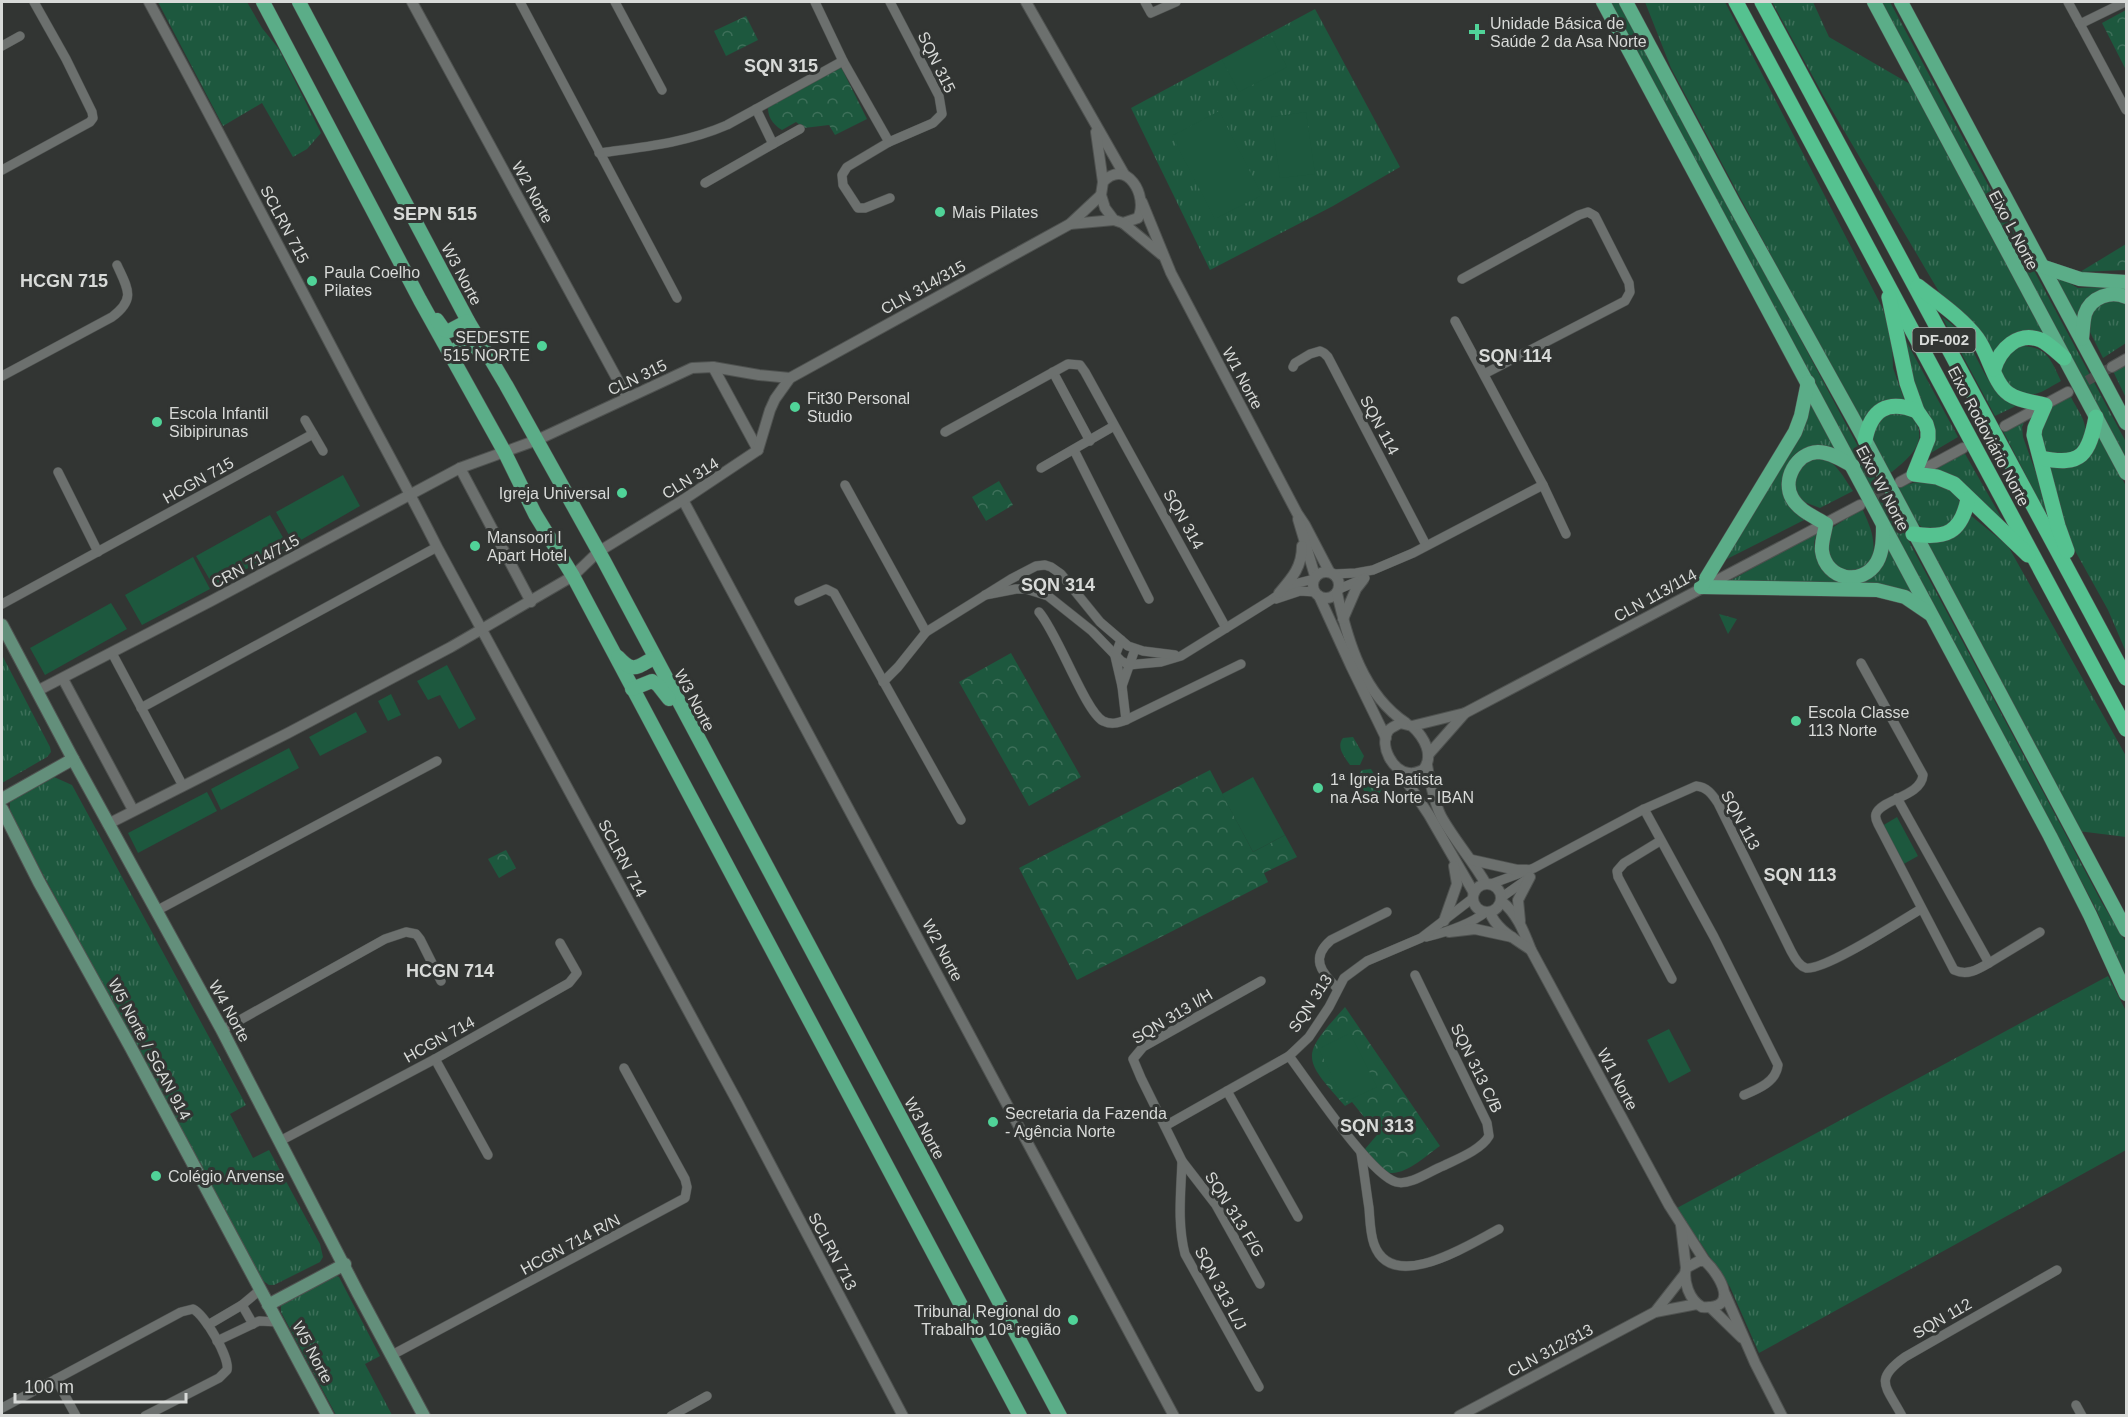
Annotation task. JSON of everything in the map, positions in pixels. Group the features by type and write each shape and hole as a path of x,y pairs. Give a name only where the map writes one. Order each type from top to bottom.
{"highway":[{"name":"Eixo Rodoviário Norte","path":"1736,2 2127,729"},
{"name":"Eixo Rodoviário Norte","path":"1762,2 2127,678"},
{"path":"1913,282 1962,322 1978,340 2000,385 2008,394 2044,405 2034,435 2058,526 2083,597"},
{"path":"1886,283 1902,362 1917,411 1926,424 1928,439 1914,474 1946,479 1962,491 2041,568"},
{"path":"1994,369 2007,345 2016,340 2028,338 2039,340 2064,358"},
{"path":"1865,441 1868,424 1876,413 1885,407 1904,406 1917,411"},
{"path":"2041,458 2064,462 2079,458 2090,444 2096,417"},
{"path":"1913,534 1938,536 1955,529 1962,521 1968,499"}],"main road":[{"path":"263,2 420,300 451,352 535,514 573,576 1022,1416"},
{"name":"W3 Norte","path":"299,2 468,321 598,552 1060,1416"},
{"name":"Eixo W Norte","path":"1603,2 2050,836 2127,994"},
{"name":"Eixo W Norte","path":"1626,2 2127,930"},
{"name":"Eixo L Norte","path":"1874,2 2127,473"},
{"name":"Eixo L Norte","path":"1901,2 2041,266 2121,406 2127,423"},
{"path":"2041,266 2080,279 2127,282"},
{"path":"2082,339 2085,314 2096,300 2110,294 2127,297"},
{"path":"420,300 444,330 449,331 468,321"},
{"path":"451,352 468,343 475,346 506,385"},
{"path":"1701,587 1795,432 1808,382"},
{"path":"1853,466 1828,454 1817,452 1807,454 1793,467 1789,488 1792,499 1806,512 1827,524 1822,549 1827,564 1847,579 1854,579 1869,571 1877,563 1883,541 1883,524"},
{"path":"1701,587 1877,590 1905,597 1934,617"},
{"name":"W4 Norte","path":"2,625 108,824 222,1030 424,1416"},
{"path":"610,649 628,668 633,669 654,657"},
{"path":"632,689 652,681 658,685 689,723"},
{"path":"2,798 73,759"},
{"name":"W5 Norte / SGAN 914","path":"2,809 39,882 130,1046 268,1305"},
{"path":"268,1305 345,1264"},
{"name":"W5 Norte","path":"268,1305 328,1416"}],"street":[{"path":"2,170 90,122 93,118 66,59 34,2"},
{"name":"SCLRN 715","path":"149,2 410,493"},
{"name":"W2 Norte","path":"412,2 627,397"},
{"path":"520,2 678,298"},
{"path":"615,2 662,90"},
{"path":"815,2 843,61 889,142"},
{"name":"SQN 315","path":"890,2 939,96 943,110 939,118 923,129 889,142 848,167 842,176 843,186 858,207 865,208 890,198"},
{"path":"1026,2 1095,126 1124,174 1137,189 1142,202 1137,218 1118,221 1105,208 1101,195 1103,182 1095,126"},
{"path":"1145,2 1151,13 1176,2"},
{"path":"2068,2 2127,110"},
{"path":"2080,24 2125,2"},
{"path":"2,46 20,36"},
{"path":"599,153 678,142 708,134 843,61"},
{"path":"756,109 773,144"},
{"path":"705,183 800,129"},
{"path":"1103,182 1115,174 1124,174"},
{"name":"CLN 314/315","path":"790,378 1070,224 1101,195"},
{"name":"W1 Norte","path":"1142,202 1163,257 1297,513 1332,572"},
{"path":"1462,279 1588,212 1595,216 1629,283 1630,292 1625,301 1484,374"},
{"name":"W1 Norte","path":"1118,221 1163,257"},
{"name":"CLN 314/315","path":"1070,224 1118,221"},
{"path":"2,376 112,317 124,308 128,292 117,265"},
{"path":"1455,321 1543,485 1566,534"},
{"name":"SQN 114","path":"1293,368 1295,363 1315,352 1324,353 1328,357 1426,545"},
{"path":"2112,367 2127,359"},
{"name":"SQN 314","path":"945,432 1068,364 1080,365 1163,510 1226,628"},
{"path":"713,366 758,450"},
{"name":"CLN 315","path":"504,451 537,440 692,368 713,366 759,375 790,378"},
{"path":"1053,372 1090,441"},
{"path":"758,450 775,399 790,378"},
{"path":"2005,426 2068,392"},
{"path":"305,420 323,451"},
{"path":"1041,468 1114,426"},
{"name":"HCGN 715","path":"2,604 313,434"},
{"path":"1900,482 1963,448"},
{"name":"CLN 314","path":"573,576 598,552 683,500 758,450"},
{"path":"1074,450 1149,598"},
{"name":"CRN 714/715","path":"37,691 309,549 410,493 460,468 504,451"},
{"path":"460,468 531,602"},
{"path":"58,472 98,552"},
{"path":"845,485 926,632"},
{"path":"1332,572 1338,578 1342,619 1357,663 1366,679 1393,714 1409,724 1423,740 1430,780 1442,817 1489,884 1498,889 1502,899 1499,906 1488,912 1478,909 1474,896 1450,851 1387,752 1386,738 1312,585 1319,573 1332,572 1356,573 1373,570 1543,485"},
{"path":"410,493 483,629"},
{"name":"W2 Norte","path":"683,500 1174,1416"},
{"name":"CLN 113/114","path":"1409,724 1466,712 1860,505"},
{"name":"W1 Norte","path":"1297,513 1315,578"},
{"path":"1275,597 1300,565 1302,537"},
{"path":"141,708 437,547"},
{"path":"883,682 926,632 1026,571 1045,565 1057,570 1100,622 1135,649 1181,656"},
{"path":"1342,619 1356,589 1373,570"},
{"path":"1026,571 1026,589"},
{"path":"108,824 298,728 483,629 573,576"},
{"path":"984,595 1026,589 1048,596 1092,632 1115,656 1130,665 1161,662 1181,656 1298,582 1315,578"},
{"path":"1275,597 1300,591 1326,598 1363,580"},
{"path":"799,601 826,589 834,593 961,820"},
{"path":"1039,612 1048,624 1095,715 1109,723 1126,720 1242,664"},
{"path":"1092,632 1100,622"},
{"name":"SCLRN 714","path":"483,629 737,1101"},
{"path":"1121,639 1115,656 1122,686 1126,720"},
{"path":"1122,686 1135,649"},
{"path":"112,653 183,786"},
{"path":"1861,663 1923,775 1917,787 1881,809 1876,817 1883,836 1954,970 1962,974 1968,973 2040,932"},
{"path":"63,679 133,810"},
{"name":"CLN 113/114","path":"1428,760 1466,712"},
{"path":"1386,738 1392,727 1400,723 1409,724"},
{"path":"1399,770 1416,773 1423,770 1428,760"},
{"path":"156,911 437,761"},
{"name":"SQN 113","path":"1489,884 1530,872 1644,809 1696,786 1704,787 1711,793 1791,951 1806,968 1847,953 1921,909"},
{"path":"1897,798 1989,963"},
{"path":"1644,809 1714,937 1778,1065 1774,1077 1744,1095"},
{"path":"1660,841 1624,863 1617,871 1672,979"},
{"path":"1450,851 1457,884 1446,926 1475,928 1512,937"},
{"path":"1472,860 1530,872 1520,894 1518,906 1523,929"},
{"name":"SQN 113","path":"1502,899 1530,872"},
{"path":"1474,896 1481,886 1489,884"},
{"name":"SQN 313","path":"1446,926 1474,896"},
{"name":"W1 Norte","path":"1502,899 1523,929 1531,950 1669,1204 1705,1261"},
{"path":"1337,988 1321,968 1319,960 1323,946 1330,940 1387,912"},
{"name":"W1 Norte","path":"1488,912 1492,919 1512,937 1531,950"},
{"name":"SQN 313","path":"1165,1126 1289,1056 1309,1037 1329,1007 1344,978 1367,961 1446,926 1479,918 1488,912"},
{"path":"222,1030 384,939 406,932 416,934 420,939 441,981"},
{"name":"HCGN 714","path":"280,1141 435,1059 569,983 577,973 560,943"},
{"name":"SQN 313 C/B","path":"1361,1153 1385,1176 1396,1182 1405,1182 1451,1162 1481,1145 1489,1136 1487,1123 1415,975"},
{"name":"SQN 313 I/H","path":"1165,1126 1134,1064 1137,1052 1261,981"},
{"name":"SQN 313","path":"1289,1056 1361,1153"},
{"path":"435,1059 489,1155"},
{"name":"HCGN 714 R/N","path":"392,1355 685,1198 687,1194 684,1179 624,1068"},
{"path":"1227,1091 1298,1217"},
{"name":"SCLRN 713","path":"737,1101 903,1416"},
{"path":"1165,1126 1182,1161"},
{"path":"1361,1153 1374,1244 1386,1262 1402,1267 1420,1265 1440,1258 1499,1229"},
{"name":"SQN 313 F/G","path":"1182,1161 1216,1205 1260,1284"},
{"name":"SQN 313 L/J","path":"1182,1161 1180,1236 1185,1254 1259,1387"},
{"name":"W1 Norte","path":"1681,1222 1685,1272"},
{"path":"1725,1294 1723,1301 1718,1305 1710,1307 1697,1305 1689,1290 1685,1272 1692,1263 1705,1261 1715,1271 1725,1294 1745,1341 1782,1416"},
{"name":"SQN 112","path":"1902,1416 1886,1384 1885,1377 1892,1366 2057,1270"},
{"name":"CLN 312/313","path":"1655,1312 1685,1272"},
{"path":"208,1325 242,1305 260,1290"},
{"path":"242,1305 253,1324"},
{"name":"CLN 312/313","path":"1459,1416 1655,1312 1697,1305"},
{"path":"1710,1307 1745,1341"},
{"path":"2,1408 186,1310 198,1311 217,1341 229,1367 224,1375 145,1416"},
{"path":"217,1341 259,1321 278,1322"},
{"path":"56,1379 76,1416"},
{"path":"671,1416 708,1396"},
{"path":"2076,1405 2082,1416"}],"green space":[{"path":"158,2 247,2 262,28 279,49 321,133 307,149 293,157 262,103 223,126"},
{"path":"1606,2 1623,2 1741,228 2102,903 2126,942 2126,978 2096,909 2006,739"},
{"path":"1645,2 1725,2 1883,309 1892,342 1893,368 1905,402 1878,406 1865,418 1862,426 1671,68"},
{"path":"1772,2 1813,2 1829,37 1910,84 2047,340 2032,335 1993,363 1945,302 1823,95"},
{"path":"1879,2 1890,2 2126,442 2126,460"},
{"path":"1315,9 1400,167 1333,206 1210,270 1131,108"},
{"path":"2126,10 2126,70 2102,23"},
{"path":"746,16 758,40 726,56 714,31"},
{"path":"1270,34 1287,67 1239,92 1222,60"},
{"path":"841,67 867,119 835,135 829,125 804,128 796,122 782,130 775,125 769,116 768,104"},
{"path":"1219,111 1262,195 1215,219 1172,136"},
{"path":"1306,112 1315,174 1280,178 1271,117"},
{"path":"2126,244 2126,270 2080,272"},
{"path":"2049,271 2078,288 2126,286 2126,291 2106,290 2078,326"},
{"path":"2104,300 2118,300 2126,304 2126,343 2103,358 2089,330 2090,311"},
{"path":"1942,317 1960,332 1972,348 1995,388 2020,404 1995,416"},
{"path":"1904,337 1958,437 1924,457 1927,451"},
{"path":"2019,346 2042,351 2054,366 2061,381 2035,394 2020,393 2007,385 2001,372 2001,364 2006,354"},
{"path":"2126,366 2126,398 2113,371"},
{"path":"2071,397 2081,415 2085,433 2076,449 2066,454 2052,455 2041,449 2040,421 2053,406"},
{"path":"1809,398 1840,455 1818,450 1803,450 1797,452 1787,466 1783,479 1808,518 1719,563"},
{"path":"1907,411 1919,430 1919,438 1911,454 1889,474 1872,440 1872,425 1882,413"},
{"path":"2026,418 2022,427 2023,437 2037,476 2047,516 2003,431"},
{"path":"2096,430 2126,486 2126,652 2108,610 2068,538 2048,464 2063,466"},
{"path":"1964,452 2010,533 1974,497 1961,480 1948,474 1927,471"},
{"path":"1820,457 1835,466 1853,491 1820,508 1799,500 1795,485 1803,463"},
{"path":"343,475 360,506 294,544 276,512"},
{"path":"999,481 1013,505 986,521 972,497"},
{"path":"1917,482 1942,484 1951,490 1960,502 1958,516 1949,527 1925,530 1915,521 1898,487"},
{"path":"1862,508 1872,536 1871,558 1862,568 1847,570 1838,568 1830,563 1825,545 1829,530"},
{"path":"1969,514 2008,546 2126,756 2126,837 2078,831 1926,542 1945,539 1961,533"},
{"path":"270,515 288,546 214,587 196,556"},
{"path":"1817,532 1814,543 1816,554 1858,581 1886,539 1916,597 1728,582"},
{"path":"193,557 210,589 142,625 125,595"},
{"path":"111,603 127,629 45,675 30,648"},
{"path":"1719,614 1737,619 1728,634"},
{"path":"1011,653 1081,777 1029,806 959,682"},
{"path":"2,655 51,752 47,757 2,783"},
{"path":"447,665 476,719 459,729 440,695 428,700 417,681"},
{"path":"391,694 401,715 388,721 378,701"},
{"path":"356,712 367,732 320,756 309,737"},
{"path":"1353,737 1364,756 1360,765 1350,765 1340,745 1343,738"},
{"path":"289,748 299,768 221,810 211,789"},
{"path":"1371,769 1382,788 1378,797 1368,797 1359,780 1362,770"},
{"path":"1210,770 1253,852 1285,835 1297,857 1264,873 1268,882 1077,980 1019,868"},
{"path":"54,777 72,785 246,1105 230,1114 253,1158 269,1150 320,1244 323,1257 320,1262 274,1285 269,1285 262,1280 10,813 10,801"},
{"path":"1253,777 1285,835 1253,852 1222,794"},
{"path":"207,792 217,811 138,853 128,833"},
{"path":"1897,817 1918,856 1902,865 1882,826"},
{"path":"506,850 516,868 499,878 488,859"},
{"path":"2108,976 2126,1011 2126,1150 1759,1353 1730,1287 1677,1208"},
{"path":"1345,1007 1440,1146 1403,1171 1387,1172 1376,1165 1365,1149 1377,1133 1352,1102 1345,1106 1314,1066 1312,1057 1314,1047"},
{"path":"1669,1029 1691,1071 1669,1083 1647,1040"},
{"path":"1350,1033 1377,1087 1345,1102 1319,1049"},
{"path":"333,1274 339,1277 380,1356 365,1364 392,1415 336,1415 281,1312 284,1298"}],"tunnel":[{"path":"2074,388 2112,367"},
{"path":"1968,445 2000,429"},
{"path":"1863,503 1896,484"}],"place":[{"name":"Unidade Básica de Saúde 2 da Asa Norte","path":"1477,32"},
{"name":"Mais Pilates","path":"940,212"},
{"name":"Paula Coelho Pilates","path":"312,281"},
{"name":"SEDESTE 515 NORTE","path":"542,346"},
{"name":"Fit30 Personal Studio","path":"795,407"},
{"name":"Escola Infantil Sibipirunas","path":"157,422"},
{"name":"Igreja Universal","path":"622,493"},
{"name":"Mansoori I Apart Hotel","path":"475,546"},
{"name":"Escola Classe 113 Norte","path":"1796,721"},
{"name":"1ª Igreja Batista na Asa Norte - IBAN","path":"1318,788"},
{"name":"Secretaria da Fazenda - Agência Norte","path":"993,1122"},
{"name":"Colégio Arvense","path":"156,1176"},
{"name":"Tribunal Regional do Trabalho 10ª região","path":"1073,1320"}],"district":[{"name":"SQN 315","path":"781,66"},
{"name":"SEPN 515","path":"435,214"},
{"name":"HCGN 715","path":"64,281"},
{"name":"SQN 114","path":"1515,356"},
{"name":"SQN 314","path":"1058,585"},
{"name":"SQN 113","path":"1800,875"},
{"name":"HCGN 714","path":"450,971"},
{"name":"SQN 313","path":"1377,1126"}]}
